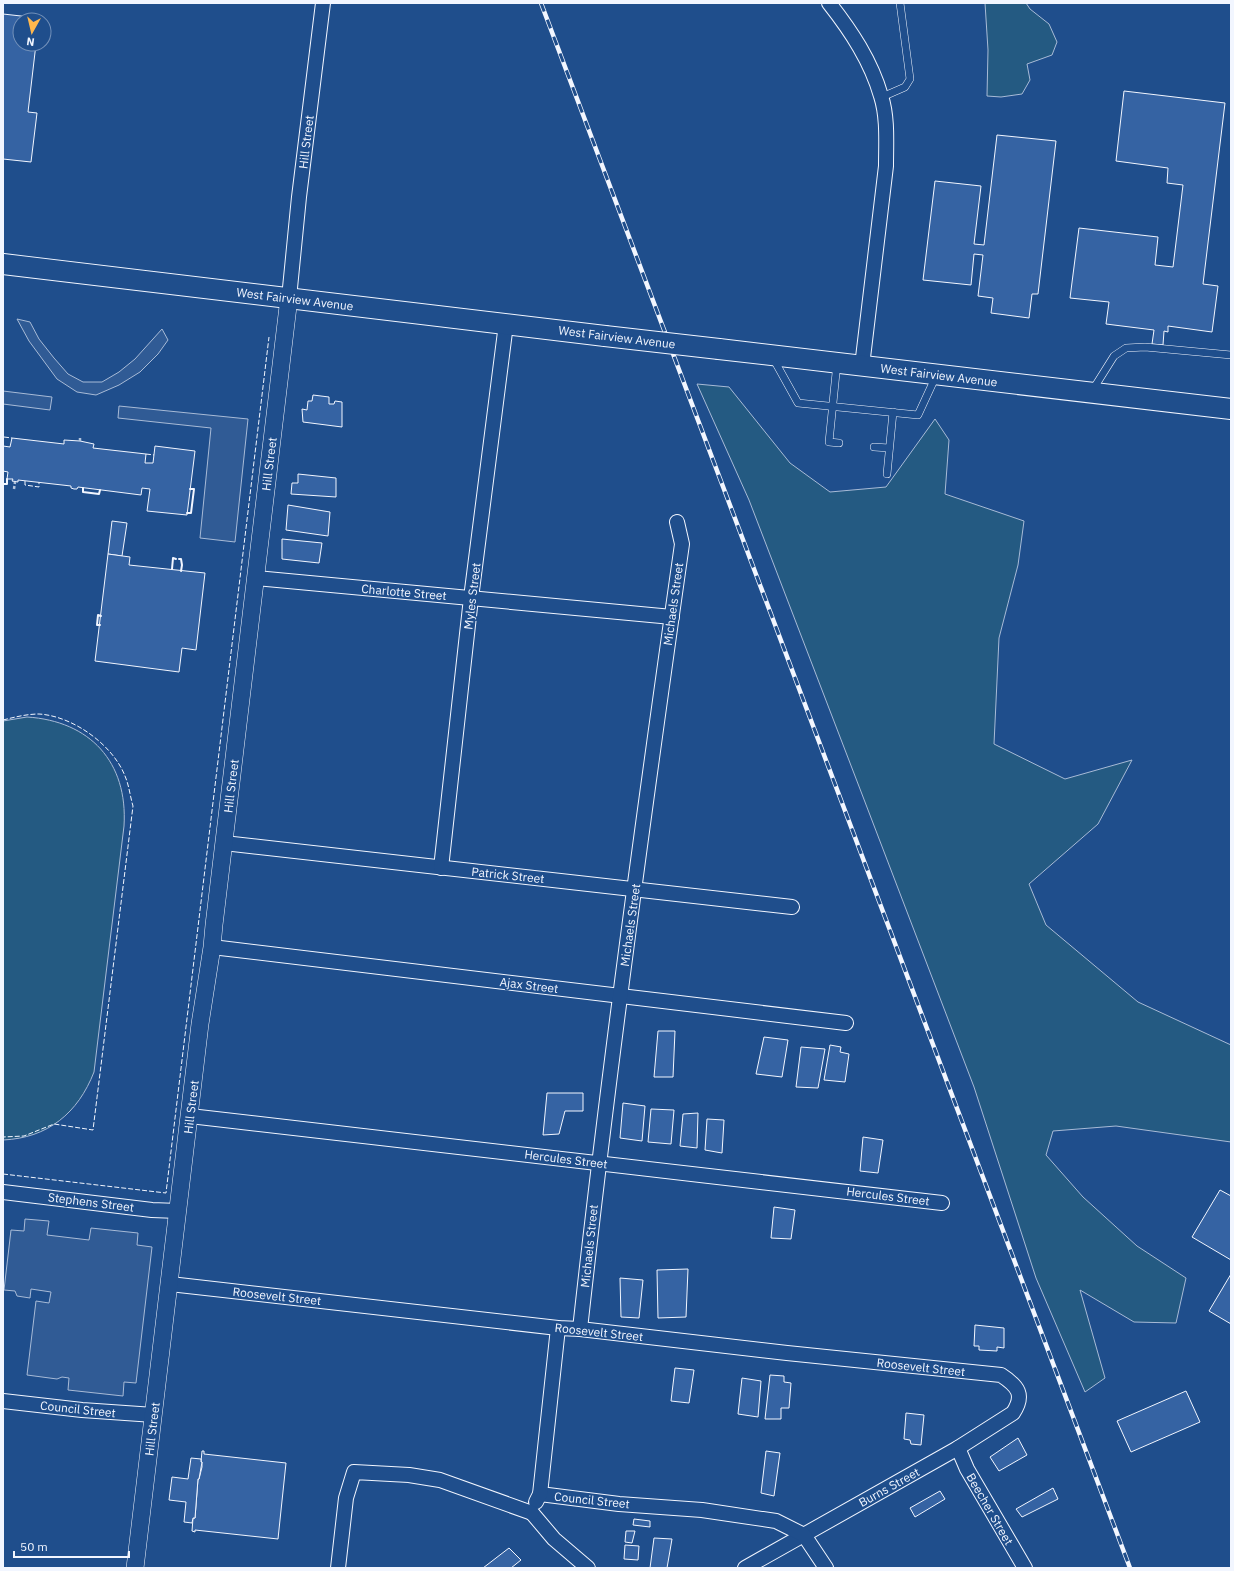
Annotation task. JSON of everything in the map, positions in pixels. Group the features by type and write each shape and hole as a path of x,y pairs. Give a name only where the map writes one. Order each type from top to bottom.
{"main road":[{"name":"West Fairview Avenue","path":"3,264 1231,409"}],"street":[{"name":"Hill Street","path":"135,1568 200,1024 212,948 289,298 299,197 323,3"},
{"path":"829,3 840,16 867,58 882,97 886,135 886,166 862,366"},
{"name":"Myles Street","path":"442,868 471,598 506,324"},
{"name":"Michaels Street","path":"580,1329 598,1163 682,544 676,522"},
{"name":"Charlotte Street","path":"256,578 672,617"},
{"name":"Patrick Street","path":"224,843 792,907"},
{"name":"Ajax Street","path":"212,948 846,1023"},
{"name":"Hercules Street","path":"190,1116 942,1203"},
{"name":"Stephens Street","path":"3,1192 152,1210 178,1211"},
{"name":"Roosevelt Street","path":"170,1284 558,1328 580,1329 787,1353 1002,1375 1012,1382 1018,1389 1019,1394"},
{"path":"540,1494 558,1328"},
{"name":"Burns Street","path":"745,1568 958,1448 1013,1413 1018,1405 1019,1394"},
{"name":"Council Street","path":"3,1402 126,1414 154,1415"},
{"name":"Beecher Street","path":"958,1448 967,1469 1025,1568"},
{"path":"338,1568 346,1498 354,1472 409,1475 440,1480 532,1513 554,1539 588,1568"},
{"name":"Council Street","path":"532,1513 540,1494 619,1504 702,1510 764,1518 776,1521 804,1535 826,1568"}],"lane":[{"path":"882,97 905,87 910,79 900,3"},
{"path":"1091,393 1114,356 1126,348 1145,347 1231,355"},
{"path":"772,356 798,403 918,415 937,375"},
{"path":"837,363 829,442 839,443"},
{"path":"887,474 893,412"},
{"path":"874,446 889,448"}],"path":[{"path":"80,436 80,441"},
{"path":"14,489 15,482"}],"shaded area":[{"path":"985,3 1026,3 1030,9 1049,24 1057,42 1052,55 1027,64 1030,80 1022,94 1001,97 987,96 988,50"},
{"path":"17,319 30,322 39,339 68,374 83,382 102,382 119,372 135,359 162,329 168,340 158,354 140,372 119,385 96,395 77,392 57,379 29,341"},
{"path":"697,384 729,387 790,463 830,492 886,487 935,419 949,440 945,494 1024,521 1018,565 999,638 994,744 1065,779 1132,760 1098,824 1029,884 1046,925 1138,1002 1231,1045 1231,1142 1116,1126 1053,1131 1046,1155 1083,1197 1137,1246 1186,1278 1176,1323 1134,1322 1080,1290 1105,1378 1085,1392 1036,1278 974,1087 749,500"},
{"path":"3,391 52,397 50,410 3,404"},
{"path":"119,406 248,419 235,542 200,538 211,428 118,418"},
{"path":"27,717 49,720 69,727 86,736 101,749 112,764 119,783 124,803 124,826 94,1072 79,1100 59,1121 34,1134 3,1140 3,721"},
{"path":"25,1219 49,1221 47,1235 89,1240 91,1228 138,1233 137,1245 152,1247 136,1383 124,1382 123,1396 68,1390 69,1378 62,1377 57,1379 27,1375 36,1301 49,1303 51,1292 31,1289 30,1298 17,1296 15,1291 4,1290 11,1230 24,1231"}],"building":[{"path":"3,14 12,15 12,52 35,52 28,112 37,113 31,162 3,159"},
{"path":"1124,91 1225,103 1203,284 1218,286 1212,332 1168,326 1168,332 1164,331 1163,345 1152,344 1154,330 1106,324 1109,302 1070,298 1079,228 1158,237 1155,265 1173,267 1183,185 1167,183 1168,168 1116,161"},
{"path":"997,135 1056,141 1038,294 1032,294 1029,318 991,313 993,298 978,296 983,255 974,254 971,285 923,280 935,181 981,186 974,244 984,245"},
{"path":"313,395 329,397 329,404 334,404 335,401 342,402 342,427 303,422 302,409 307,410 308,401 312,401"},
{"path":"12,438 64,444 64,440 80,441 94,444 93,448 146,454 145,463 153,463 155,446 195,451 187,515 147,511 150,489 142,488 141,495 78,487 77,489 74,489 71,488 71,486 18,480 18,482 12,481 13,479 7,479 8,472 3,471 3,446 10,447"},
{"path":"298,474 336,478 336,497 291,494 292,483 298,483"},
{"path":"288,505 330,512 328,536 286,530"},
{"path":"112,521 127,523 122,556 108,554"},
{"path":"282,539 322,543 319,563 282,559"},
{"path":"108,554 130,557 129,565 205,573 196,650 182,648 179,672 95,661"},
{"path":"658,1031 675,1031 673,1077 654,1077"},
{"path":"764,1037 788,1040 782,1077 756,1074"},
{"path":"830,1045 841,1047 840,1052 849,1054 845,1082 824,1080"},
{"path":"801,1047 825,1049 818,1088 796,1087"},
{"path":"547,1093 583,1093 583,1111 565,1111 559,1134 543,1135"},
{"path":"623,1103 645,1106 642,1141 620,1138"},
{"path":"651,1109 674,1110 671,1144 648,1142"},
{"path":"698,1113 697,1148 680,1146 683,1114"},
{"path":"707,1119 724,1120 722,1153 705,1150"},
{"path":"863,1137 883,1140 878,1173 860,1171"},
{"path":"1220,1190 1231,1196 1231,1260 1192,1237"},
{"path":"774,1207 795,1210 791,1239 771,1238"},
{"path":"688,1269 686,1317 658,1318 657,1270"},
{"path":"1231,1274 1231,1324 1209,1311"},
{"path":"620,1278 643,1280 639,1318 621,1317"},
{"path":"975,1325 1004,1328 1004,1348 997,1347 997,1351 979,1350 979,1346 974,1346"},
{"path":"675,1368 694,1370 689,1403 671,1401"},
{"path":"770,1375 784,1376 784,1382 791,1383 789,1408 781,1408 781,1419 765,1419"},
{"path":"742,1378 761,1381 758,1417 738,1414"},
{"path":"1186,1391 1200,1422 1131,1452 1117,1421"},
{"path":"906,1413 924,1415 921,1445 911,1444 910,1440 904,1439"},
{"path":"1018,1438 1027,1455 999,1471 990,1457"},
{"path":"202,1451 204,1451 204,1454 286,1463 278,1539 195,1530 195,1532 192,1531 193,1518 195,1518 198,1479 202,1467"},
{"path":"766,1451 780,1453 774,1496 761,1493"},
{"path":"191,1458 201,1459 202,1462 198,1479 195,1518 193,1518 192,1523 184,1522 186,1502 169,1500 172,1477 188,1479"},
{"path":"1053,1488 1058,1499 1022,1517 1016,1509"},
{"path":"940,1491 945,1499 915,1517 910,1508"},
{"path":"634,1519 650,1521 650,1527 633,1525"},
{"path":"626,1531 635,1531 632,1543 625,1542"},
{"path":"654,1538 672,1539 667,1568 650,1568"},
{"path":"625,1545 639,1546 638,1560 624,1559"},
{"path":"509,1548 521,1560 511,1568 483,1568"}],"railway":[{"path":"541,3 1130,1568"}],"fence":[{"path":"3,1174 166,1193 269,337"},
{"path":"4,437 12,438"},
{"path":"146,454 154,455"},
{"path":"25,481 25,485 39,487 39,482"},
{"path":"3,720 39,714 52,716 78,726 101,743 119,765 126,779 133,806 93,1130 54,1124 24,1136 3,1137"}],"wall":[{"path":"3,484 7,484 7,479"},
{"path":"83,488 83,492 99,494 100,490"},
{"path":"187,513 191,513 194,489 190,489"},
{"path":"172,569 173,558 176,559"},
{"path":"179,559 181,559 181,571"},
{"path":"100,625 97,625 98,615 101,616"}]}
